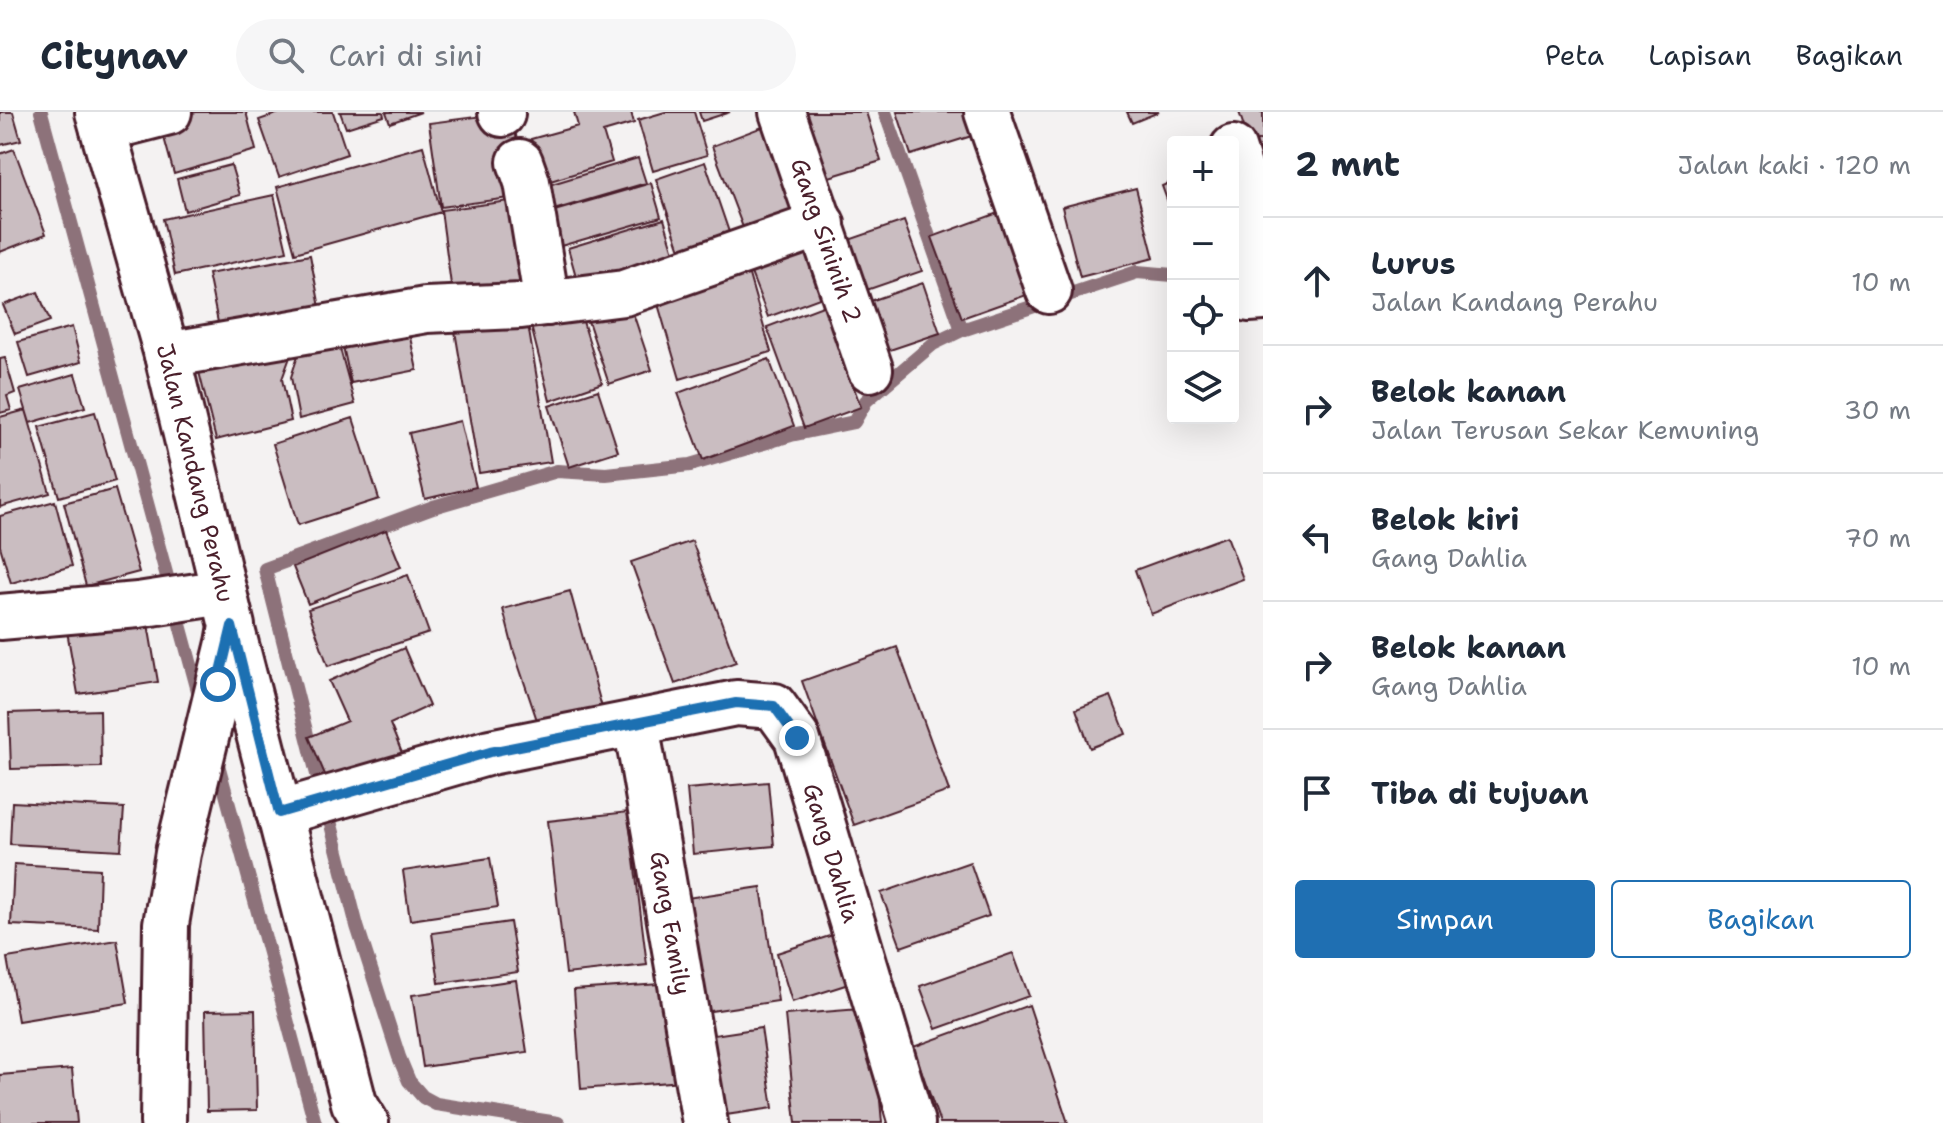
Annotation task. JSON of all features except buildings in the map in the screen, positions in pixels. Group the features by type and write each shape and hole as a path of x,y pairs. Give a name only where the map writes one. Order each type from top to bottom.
{"street":[{"path":"101,120 169,112"},
{"name":"Gang Sininih 2","path":"782,112 870,369"},
{"path":"987,112 1049,291"},
{"path":"1221,112 1229,136"},
{"name":"Jalan Kandang Perahu","path":"101,120 167,355 213,605 218,684 178,853 166,924 163,1123"},
{"path":"520,162 530,196 547,303"},
{"path":"1239,167 1254,213 1249,299 1263,298"},
{"path":"167,355 426,310 521,306 624,293 822,224"},
{"path":"0,617 138,605 213,605 279,813 354,1103 366,1123"},
{"name":"Gang Dahlia","path":"279,813 490,752 736,703 774,706 797,738 912,1123"},
{"name":"Gang Family","path":"636,724 705,1123"}],"waterway":[{"path":"41,112 201,702"},
{"path":"885,112 962,330"},
{"path":"322,794 265,569 433,507 557,471 606,474 690,465 791,435 854,422 866,401 933,344 962,330 1137,272 1167,274"},
{"path":"216,757 315,1123"},
{"path":"329,817 357,926 409,1081 423,1097 436,1104 558,1123"}],"route":[{"path":"218,684 232,626 279,813 490,752 736,703 774,706 797,738"}]}
